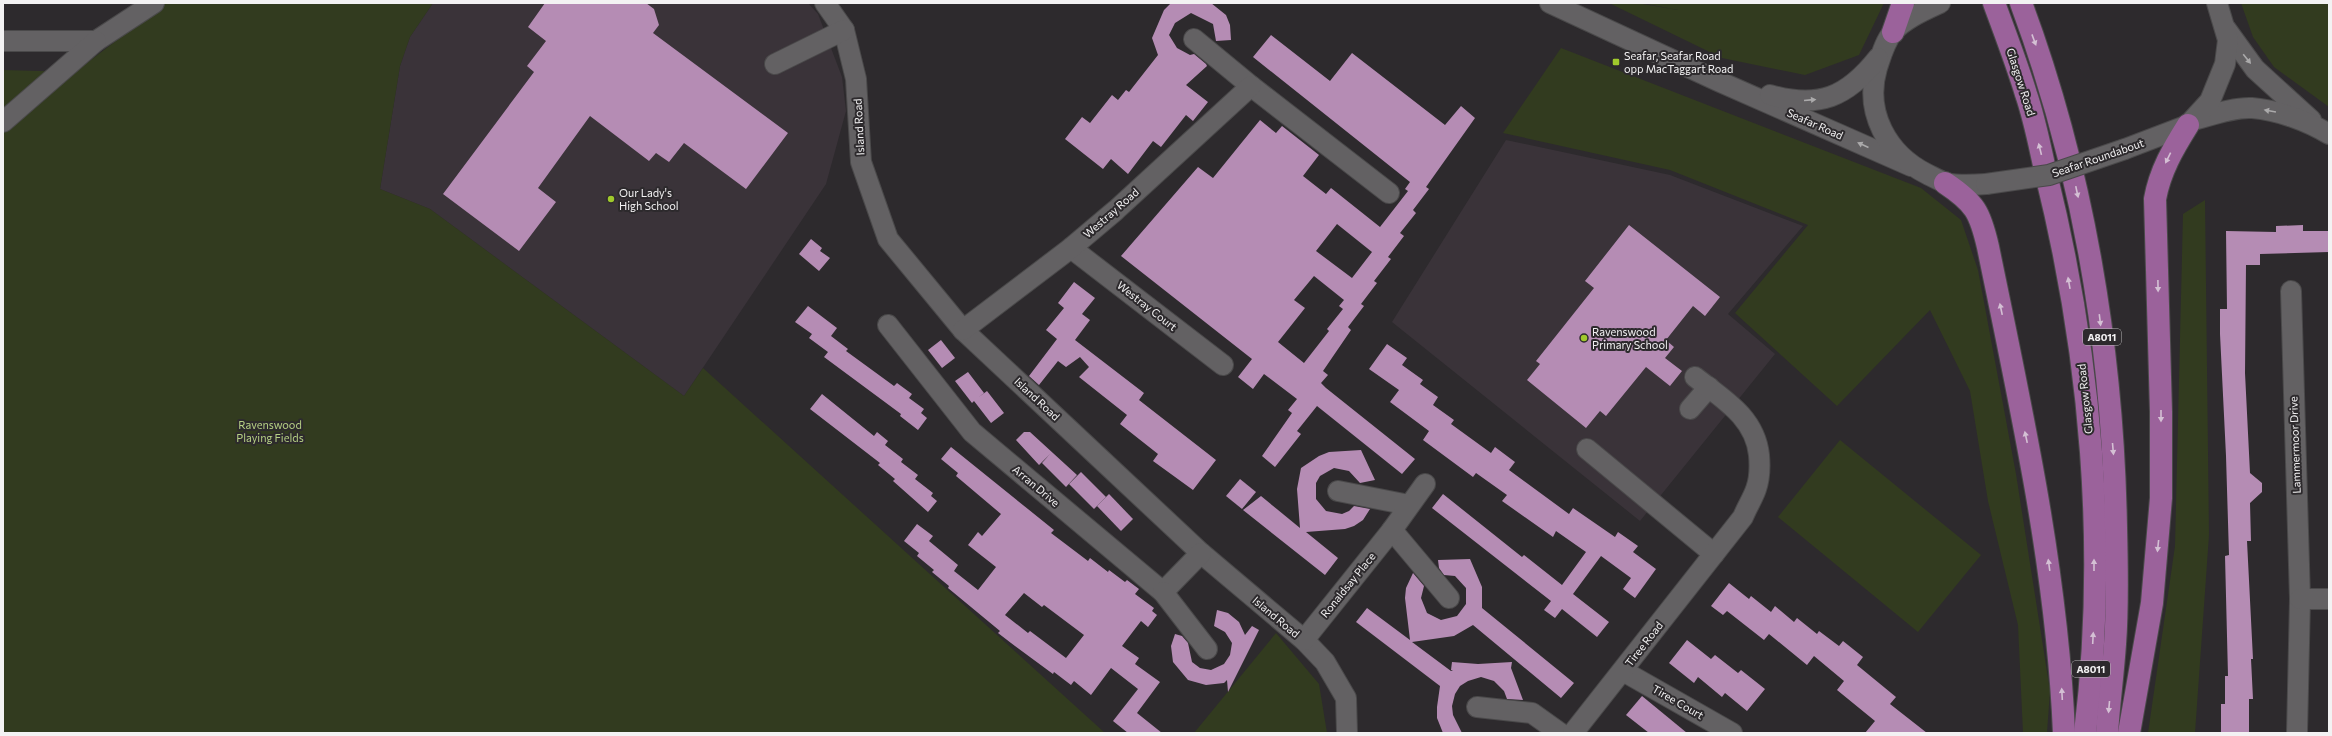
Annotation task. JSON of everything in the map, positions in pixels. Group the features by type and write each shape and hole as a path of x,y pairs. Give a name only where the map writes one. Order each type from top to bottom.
{"main road":[{"path":"1893,32 1903,3"},
{"name":"Glasgow Road","path":"1994,3 2027,96 2059,228 2079,343 2090,457 2094,537 2094,604 2090,696 2085,733"},
{"name":"A8011","path":"2021,3 2050,88 2063,134 2088,251 2104,351 2114,460 2117,572 2115,644 2107,733"},
{"path":"2129,733 2152,603 2161,498 2161,412 2155,198 2158,180 2170,154 2191,123"},
{"path":"1945,183 1967,198 1982,219 2043,524 2055,607 2062,676 2064,733"}],"street":[{"path":"3,122 96,41 154,3"},
{"name":"Island Road","path":"825,3 844,30 856,79 861,162 888,239 964,330 1201,554 1304,640 1325,662 1346,698 1347,733"},
{"name":"Seafar Road","path":"1550,3 1718,81 1911,166"},
{"name":"Seafar Roundabout","path":"1936,5 1893,32 1881,54 1875,75 1872,96 1876,117 1887,138 1898,154 1911,166 1945,183 1986,184 2049,175 2125,149 2191,123 2210,101 2225,64 2228,40 2221,11"},
{"path":"2221,11 2255,69 2325,131"},
{"path":"774,64 844,30"},
{"path":"1194,39 1251,86 1389,193"},
{"path":"3,41 96,41"},
{"name":"Seafar Road","path":"1718,81 1784,99 1808,101 1829,97 1848,89 1864,75 1881,54"},
{"name":"Westray Road","path":"964,330 1071,248 1116,210 1251,86"},
{"path":"2191,123 2215,114 2251,108 2280,113 2325,131"},
{"name":"Westray Court","path":"1071,248 1223,365"},
{"name":"Lammermoor Drive","path":"2291,291 2300,599 2297,733"},
{"name":"Arran Drive","path":"888,325 972,432 1163,592 1207,649"},
{"name":"Tiree Road","path":"1573,733 1743,516 1757,488 1760,466 1758,443 1750,425 1736,408 1702,382 1690,409"},
{"path":"1587,449 1714,554"},
{"name":"Ronaldsay Place","path":"1304,640 1392,530 1409,504 1425,484"},
{"path":"1338,491 1409,504"},
{"path":"1392,530 1449,598"},
{"path":"1163,592 1201,554"},
{"path":"2300,599 2329,599"},
{"name":"Tiree Court","path":"1623,671 1732,733"},
{"path":"1477,706 1532,713 1560,733"}],"shaded area":[{"name":"Our Lady's High School","path":"433,3 808,3 818,14 842,77 846,111 826,184 684,396 430,209 380,189 400,66 410,37"},
{"name":"Ravenswood Primary School","path":"1506,140 1670,175 1803,226 1728,314 1775,354 1640,521 1392,322"}],"green space":[{"name":"Ravenswood Playing Fields","path":"166,3 433,3 410,37 400,66 380,189 430,209 684,396 703,368 1105,733 3,733 3,70 75,72"},
{"path":"1609,3 1637,3 1678,10 1642,3 1884,3 1859,55 1805,75 1722,58"},
{"path":"2241,3 2329,3 2329,107 2274,67 2253,37"},
{"path":"1561,48 1921,188 1961,220 1978,270 2016,474 2050,691 2047,733 2023,733 2018,625 1988,501 1970,391 1930,310 1837,406 1735,313 1808,225 1670,170 1503,133"},
{"path":"2205,200 2209,535 2195,733 2148,733 2175,546 2183,214"},
{"path":"1840,440 1981,555 1918,632 1778,517"},
{"path":"1276,633 1319,684 1327,733 1194,733"}],"building":[{"path":"545,3 646,3 654,9 659,25 653,33 788,133 746,189 684,143 669,162 656,153 649,161 590,116 538,188 556,202 519,251 443,194 534,72 527,66 546,41 528,27"},
{"path":"1171,3 1211,3 1226,15 1230,25 1231,40 1216,41 1213,24 1191,13 1175,23 1169,35 1177,48 1190,55 1194,54 1206,64 1207,66 1186,85 1208,102 1193,121 1186,115 1161,147 1153,141 1128,174 1111,159 1103,169 1065,139 1082,117 1090,123 1112,95 1118,100 1126,90 1129,92 1158,55 1152,38 1164,10"},
{"path":"1271,35 1330,81 1352,53 1445,125 1461,106 1475,118 1426,187 1429,189 1413,210 1416,213 1400,233 1404,236 1388,257 1391,259 1374,281 1377,283 1361,304 1364,306 1348,327 1351,330 1323,371 1328,375 1321,383 1326,388 1415,459 1402,474 1317,406 1297,431 1301,434 1275,467 1262,456 1292,413 1288,410 1297,399 1264,374 1253,389 1238,377 1252,359 1121,256 1198,167 1213,178 1260,120 1276,133 1282,126 1319,155 1303,176 1326,194 1331,188 1380,227 1408,191 1405,189 1410,182 1253,57","holes":["1337,224 1372,252 1352,278 1316,251","1314,276 1344,300 1339,306 1343,309 1327,329 1329,331 1304,363 1278,342 1305,308 1294,300"]},
{"path":"1629,225 1720,297 1705,316 1693,306 1666,340 1674,347 1665,358 1682,371 1670,386 1646,367 1606,416 1600,411 1586,428 1527,380 1540,364 1536,361 1594,288 1585,281"},
{"path":"2303,225 2303,231 2329,231 2329,252 2260,254 2260,265 2246,265 2245,373 2250,473 2262,483 2262,492 2250,503 2251,541 2247,541 2253,659 2251,659 2253,699 2249,699 2249,733 2221,733 2221,704 2225,704 2225,676 2228,676 2225,556 2229,555 2220,334 2220,309 2227,309 2226,231 2276,232 2276,226"},
{"path":"811,239 822,248 820,251 830,258 819,271 799,254"},
{"path":"1074,282 1095,298 1082,314 1090,320 1075,340 1144,393 1139,400 1216,460 1193,490 1153,461 1158,454 1120,424 1127,415 1079,377 1089,367 1080,357 1066,367 1058,361 1039,385 1029,376 1057,339 1046,330 1064,308 1058,303"},
{"path":"808,306 837,328 831,336 848,349 846,351 894,386 897,383 912,394 909,398 924,409 921,413 927,418 918,430 900,416 901,414 824,357 828,352 809,338 812,334 795,322"},
{"path":"941,340 955,358 942,368 928,350"},
{"path":"1387,344 1407,358 1402,365 1423,380 1420,384 1438,397 1433,405 1454,420 1451,424 1491,453 1495,447 1515,462 1509,470 1569,514 1573,508 1615,537 1618,532 1638,546 1633,552 1656,569 1635,598 1623,589 1631,578 1601,556 1573,594 1609,622 1597,637 1562,609 1555,618 1544,610 1551,601 1432,508 1443,494 1522,557 1524,555 1562,585 1586,552 1556,531 1553,537 1502,501 1507,495 1476,473 1473,477 1423,440 1429,431 1390,402 1399,390 1369,369"},
{"path":"968,372 984,393 979,397 987,391 1004,413 991,423 974,401 972,403 955,381"},
{"path":"822,394 874,436 877,432 888,441 885,445 903,459 901,462 918,475 915,479 933,493 931,496 937,501 928,512 893,481 895,479 878,465 880,463 810,409"},
{"path":"1024,432 1030,432 1077,475 1066,487 1042,463 1050,454 1039,465 1016,440"},
{"path":"951,447 1054,530 1051,533 1088,561 1090,558 1108,572 1109,570 1125,582 1127,580 1139,589 1135,594 1154,608 1152,611 1157,615 1148,627 1141,621 1122,646 1139,658 1135,664 1160,682 1137,713 1162,733 1128,733 1113,721 1138,689 1111,668 1091,695 1074,681 1071,685 1054,672 1053,674 998,633 1000,631 948,588 949,586 932,572 934,570 917,556 919,553 904,541 917,524 933,536 929,541 958,565 954,571 978,590 996,567 968,545 978,532 982,536 1001,514 956,476 958,473 941,459","holes":["1024,593 1042,607 1044,605 1084,635 1066,658 1030,631 1028,633 1005,615"]},
{"path":"1361,450 1375,480 1360,483 1349,471 1334,468 1320,476 1316,483 1316,499 1326,511 1342,514 1349,511 1354,506 1370,509 1363,520 1354,526 1345,529 1306,532 1338,558 1325,575 1243,510 1261,496 1300,528 1297,489 1301,468 1319,456 1329,452"},
{"path":"1081,472 1106,497 1094,509 1069,484"},
{"path":"1240,479 1256,492 1242,509 1226,496"},
{"path":"1109,494 1133,519 1121,531 1097,506"},
{"path":"1470,559 1482,587 1482,608 1574,683 1561,698 1473,625 1454,636 1412,642 1451,671 1453,670 1451,670 1452,662 1478,664 1512,662 1511,668 1523,700 1507,699 1504,691 1494,681 1481,677 1468,681 1460,686 1455,694 1452,706 1453,715 1462,733 1443,733 1437,718 1440,686 1356,622 1367,608 1410,640 1405,598 1406,588 1413,573 1424,586 1421,598 1427,613 1441,620 1457,616 1466,604 1466,588 1455,576 1444,575 1439,568 1438,560"},
{"path":"1729,583 1749,599 1751,596 1771,612 1775,606 1794,622 1797,618 1817,634 1819,631 1839,646 1843,641 1863,657 1857,665 1896,697 1890,704 1927,733 1865,733 1875,721 1837,690 1844,681 1814,656 1807,665 1769,634 1764,640 1727,611 1723,615 1711,606"},
{"path":"1217,610 1228,613 1239,622 1245,635 1252,626 1259,630 1228,692 1227,680 1224,683 1206,685 1188,680 1173,662 1171,646 1175,634 1182,636 1188,643 1192,662 1200,668 1211,670 1224,664 1230,655 1232,643 1225,632 1214,626"},
{"path":"1687,640 1711,659 1715,655 1738,673 1741,670 1765,689 1747,711 1725,693 1722,697 1698,677 1694,683 1669,663"},
{"path":"1642,696 1687,733 1649,733 1626,715"}],"place":[{"name":"Seafar, Seafar Road opp MacTaggart Road","path":"1616,62"},
{"name":"Our Lady's High School","path":"611,199"},
{"name":"Ravenswood Primary School","path":"1584,338"}]}
